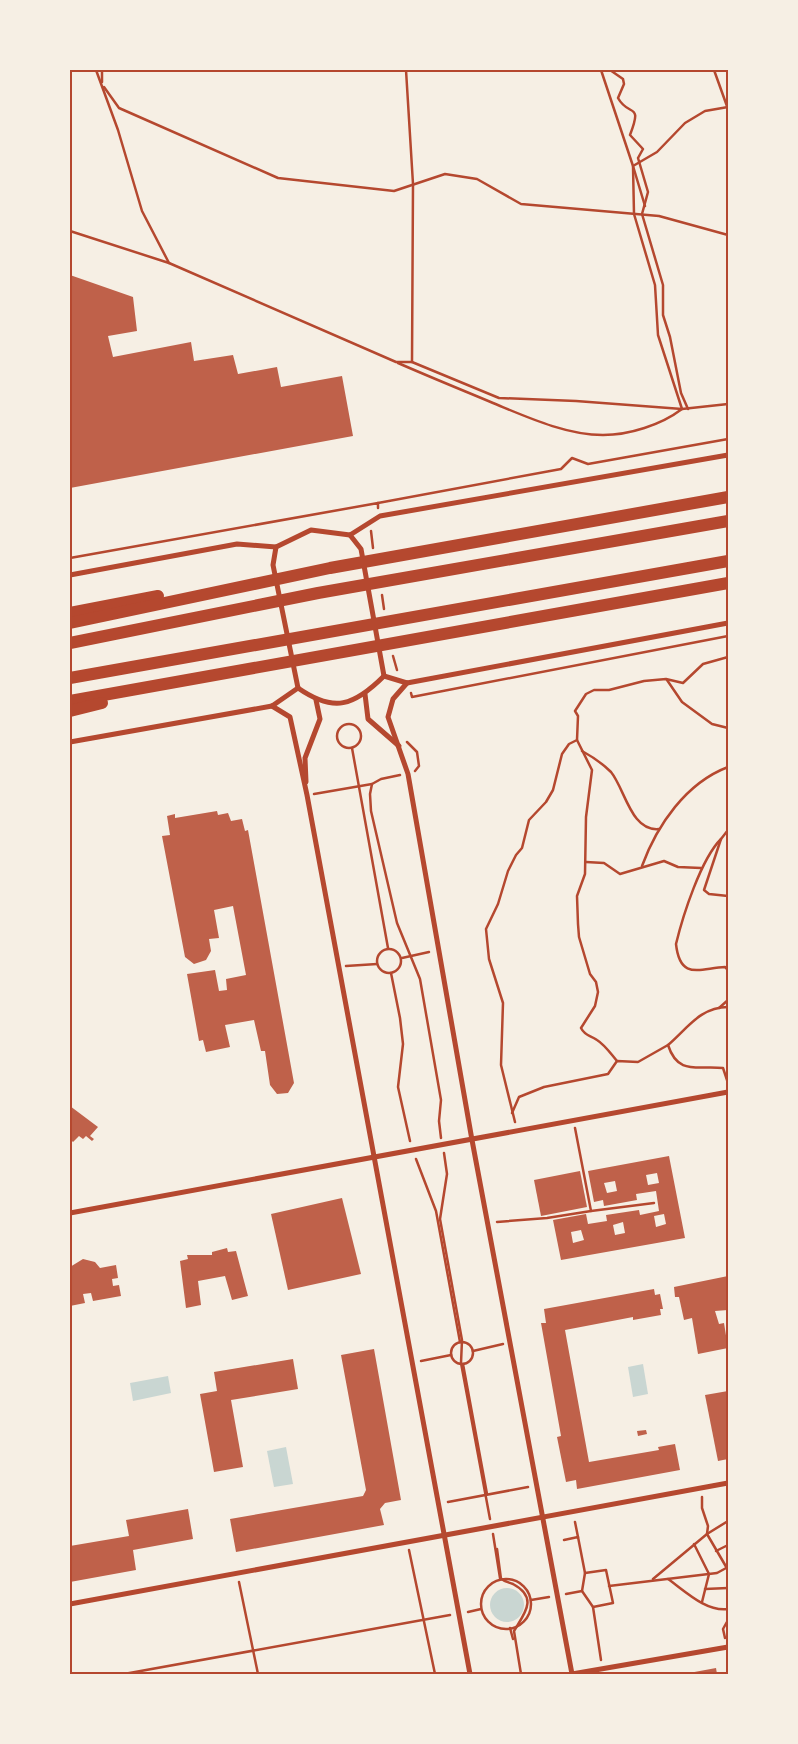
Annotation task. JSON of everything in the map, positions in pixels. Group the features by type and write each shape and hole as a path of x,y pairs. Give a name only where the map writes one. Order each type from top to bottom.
{"highway":[{"path":"70,624 265,581 728,497"},
{"path":"70,643 318,592 728,521"},
{"path":"70,678 728,561"},
{"path":"70,613 139,599 265,581"},
{"path":"70,701 728,583"},
{"path":"70,711 214,675"}],"street":[{"path":"70,575 237,544 276,547 311,530 350,535 380,516 728,455"},
{"path":"350,535 361,549 384,676"},
{"path":"276,547 273,565 298,688 316,700 342,704 365,694 384,676"},
{"path":"384,676 407,683 728,623"},
{"path":"407,683 393,699 388,717 408,774 472,1140 572,1674 727,1647"},
{"path":"70,742 272,706 298,688"},
{"path":"365,694 368,719 399,747"},
{"path":"307,795 305,758 320,719 316,700"},
{"path":"272,706 290,717 307,795 436,1504 470,1674"},
{"path":"70,1213 472,1140 518,1129 728,1092"},
{"path":"70,1604 728,1483"}],"path":[{"path":"96,70 142,211 169,263"},
{"path":"102,70 102,84 118,108 278,178 394,191 445,174 477,179 521,204 659,216 728,235"},
{"path":"406,70 413,184 412,362"},
{"path":"601,70 646,208"},
{"path":"610,70 623,79 624,84 619,93 620,102 634,112 636,121 630,135 643,149 638,162 648,192 646,208 642,214 663,286 663,315 670,337 681,393 688,409"},
{"path":"633,166 658,152 685,123 705,111 728,108 714,70"},
{"path":"633,166 634,214 655,284 658,335 682,409"},
{"path":"70,231 169,263 466,392 548,424 579,432 604,435 638,430 672,417 682,409"},
{"path":"396,362 412,362 499,398 567,400 682,409 728,404"},
{"path":"466,392 468,386"},
{"path":"70,558 560,469 572,458 588,464 728,439"},
{"path":"373,548 371,531 382,525 378,503"},
{"path":"380,586 385,615"},
{"path":"407,698 728,636"},
{"path":"393,653 397,670 403,674 412,698"},
{"path":"728,657 703,664 683,683 666,679 644,681 609,690 594,690 586,694 575,711 578,716 577,740 592,770 586,817 584,874 576,896 579,937 590,974 596,982 598,992 595,1006 581,1028 584,1034 597,1040 617,1062 638,1062 668,1045 697,1016 719,1008 728,1007"},
{"path":"666,679 682,702 712,724 728,728"},
{"path":"345,724 357,727 361,732 358,744 352,748 345,748 336,739 340,727 345,724"},
{"path":"307,795 372,784 381,779 408,774 416,770 419,760 417,752 402,737"},
{"path":"518,1129 511,1114 501,1065 503,1003 490,959 486,929 498,904 508,871 522,848 529,820 546,802 553,790 562,754 569,744 577,740"},
{"path":"352,748 388,948"},
{"path":"582,751 597,759 612,773 641,824 652,830 659,829"},
{"path":"642,866 659,829 682,799 706,777 728,767"},
{"path":"372,784 371,811 378,846 397,923 420,979 442,1100 438,1121 447,1174 440,1219 462,1342 462,1363 501,1579"},
{"path":"728,830 714,846 701,868 676,944 677,954 684,966 695,971 716,967 725,967 728,970"},
{"path":"721,839 704,890 709,894 728,896"},
{"path":"585,862 604,863 620,874 664,861 678,867 701,868"},
{"path":"388,948 399,952 402,958 397,970 391,973 380,969 377,964 377,957 381,951 388,948"},
{"path":"402,958 439,950"},
{"path":"338,967 377,964"},
{"path":"719,1008 728,1000"},
{"path":"668,1045 671,1057 682,1066 694,1069 707,1066 723,1068 728,1085"},
{"path":"511,1114 518,1097 544,1087 608,1074 617,1062"},
{"path":"573,1120 591,1211"},
{"path":"488,1223 547,1218 654,1203"},
{"path":"451,1355 455,1344 462,1342 470,1346 473,1351"},
{"path":"473,1351 510,1343"},
{"path":"451,1355 454,1360 462,1363 468,1361 473,1351"},
{"path":"411,1363 451,1355"},
{"path":"436,1504 537,1486"},
{"path":"610,1586 717,1573 728,1568 707,1534 708,1526 702,1508 701,1488"},
{"path":"575,1522 585,1572 582,1591 593,1607 602,1669"},
{"path":"652,1580 707,1534 728,1522"},
{"path":"564,1540 578,1537"},
{"path":"408,1541 435,1674"},
{"path":"694,1544 710,1574 702,1602"},
{"path":"716,1551 728,1545"},
{"path":"585,1572 606,1570 610,1586 613,1603 593,1607"},
{"path":"237,1573 258,1674"},
{"path":"667,1578 702,1602 719,1610 728,1609"},
{"path":"517,1626 501,1628 492,1625 481,1610 481,1599 485,1590 492,1583 501,1579 511,1579 527,1591 530,1600 526,1618 514,1631 521,1674"},
{"path":"705,1589 728,1588"},
{"path":"124,1674 481,1610"},
{"path":"727,1647 724,1629 728,1620"},
{"path":"510,1628 521,1674"}],"shaded area":[{"path":"643,1364 648,1394 633,1397 628,1367"},
{"path":"168,1376 171,1393 133,1401 130,1383"},
{"path":"286,1447 293,1484 274,1487 267,1451"},
{"path":"507,1588 514,1589 519,1593 523,1598 523,1612 519,1617 514,1621 507,1622 500,1621 495,1617 491,1612 490,1605 491,1598 495,1593 500,1589"}],"building":[{"path":"70,275 133,297 137,331 108,336 113,357 191,342 194,361 233,355 238,374 277,367 281,387 342,376 353,436 70,488"},
{"path":"217,811 218,815 228,813 231,821 242,819 245,831 248,830 294,1083 288,1093 277,1094 270,1085 265,1051 261,1051 254,1020 225,1025 230,1047 206,1052 203,1040 199,1041 187,974 215,970 219,991 227,990 226,979 246,975 233,906 214,910 219,938 209,939 211,951 206,960 194,964 185,957 162,836 170,835 167,816 175,814 175,818"},
{"path":"70,1106 98,1127 90,1136 94,1139 92,1141 86,1136 83,1139 79,1136 73,1142 70,1139"},
{"path":"669,1156 685,1238 561,1260 553,1220 586,1214 588,1224 607,1221 606,1215 639,1210 640,1215 659,1211 656,1191 636,1194 637,1200 604,1206 603,1200 594,1202 588,1171","holes":["657,1173 659,1183 648,1185 646,1175","615,1181 617,1191 607,1193 604,1183","664,1214 666,1224 656,1227 654,1216","623,1222 625,1233 615,1235 613,1225","581,1230 584,1240 573,1243 571,1232"]},
{"path":"580,1171 587,1207 541,1216 534,1180"},
{"path":"342,1198 361,1274 288,1290 271,1214"},
{"path":"227,1248 228,1252 236,1251 248,1296 232,1300 225,1276 198,1281 201,1305 186,1308 180,1261 188,1259 187,1255 212,1255 212,1252"},
{"path":"83,1259 95,1262 100,1268 116,1265 118,1278 112,1279 113,1286 119,1285 121,1296 93,1301 91,1293 83,1294 85,1303 70,1306 70,1267"},
{"path":"728,1276 728,1310 715,1311 719,1324 724,1323 728,1348 698,1354 692,1318 684,1320 679,1297 675,1297 674,1287"},
{"path":"654,1289 655,1295 660,1294 663,1309 660,1309 661,1315 633,1320 633,1317 565,1330 589,1462 659,1450 658,1447 675,1444 680,1470 577,1489 576,1480 566,1482 557,1437 561,1436 541,1323 546,1323 544,1309"},
{"path":"374,1349 401,1500 385,1503 380,1509 384,1525 236,1552 230,1519 363,1496 366,1490 341,1355"},
{"path":"293,1359 298,1389 231,1400 243,1467 214,1472 200,1394 217,1391 214,1372"},
{"path":"728,1391 728,1459 718,1461 705,1395"},
{"path":"646,1430 647,1434 638,1436 637,1431"},
{"path":"188,1509 193,1539 133,1550 136,1570 70,1582 70,1546 129,1536 126,1520"},
{"path":"716,1668 717,1674 689,1673"}]}
